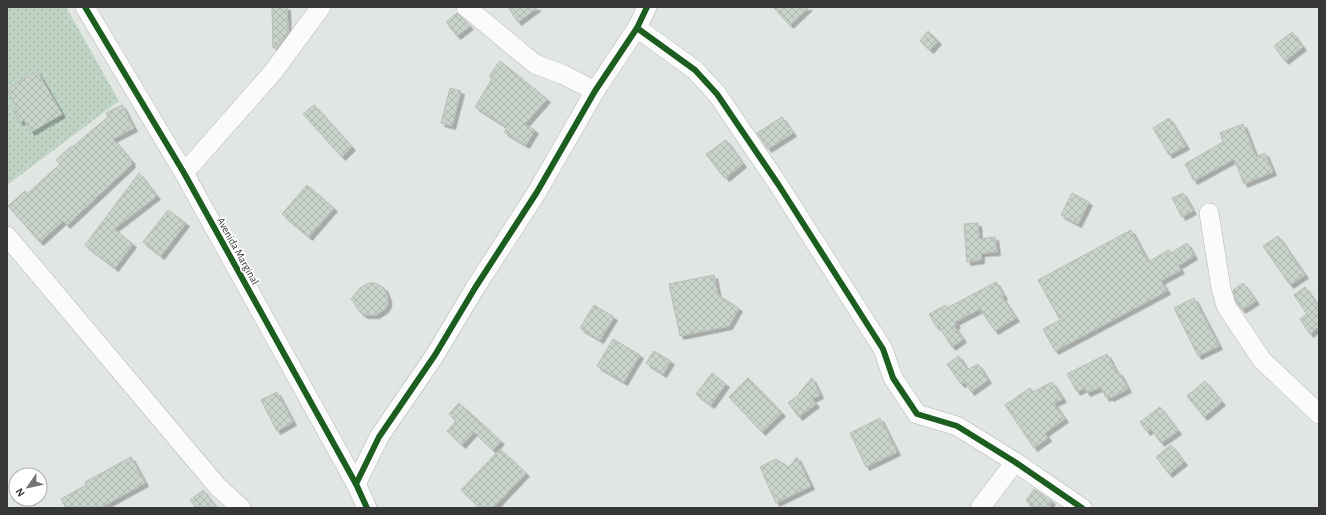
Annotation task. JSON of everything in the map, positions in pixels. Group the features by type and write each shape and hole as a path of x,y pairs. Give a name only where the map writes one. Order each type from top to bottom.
{"street":[{"name":"Avenida Marginal","path":"85,7 184,173 368,508"},
{"path":"184,173 273,72 322,7"},
{"path":"466,7 536,64 564,75 595,91"},
{"path":"356,484 379,436 435,355 475,288 537,192 595,91 637,28 648,7"},
{"path":"637,28 695,70 717,94 778,184 882,349 893,378 917,414 957,426 1015,462 1082,508"},
{"path":"1209,213 1221,288 1226,306 1262,360 1319,414"},
{"path":"7,236 218,487 241,508"},
{"path":"980,508 1015,462"}],"green space":[{"path":"7,7 66,7 119,101 7,185"}],"building":[{"path":"272,7 287,7 288,33 277,48 273,48"},
{"path":"508,7 538,7 518,22"},
{"path":"773,7 809,7 790,25"},
{"path":"457,13 470,26 457,36 446,22"},
{"path":"928,31 938,41 930,50 920,41"},
{"path":"1292,32 1303,47 1285,61 1274,46"},
{"path":"500,61 547,99 525,124 535,130 526,145 504,132 507,127 475,107 492,79 489,76"},
{"path":"37,71 62,114 31,132 24,120 20,122 13,110 17,107 7,89"},
{"path":"450,88 461,91 452,126 441,123"},
{"path":"122,105 134,128 113,139 132,161 132,164 67,225 63,221 40,242 8,206 25,191 27,194 60,164 56,160 71,146 72,147 108,117 106,113"},
{"path":"314,105 352,147 342,157 303,114"},
{"path":"782,117 793,133 768,149 757,133"},
{"path":"1169,118 1186,146 1169,155 1153,128"},
{"path":"1243,124 1256,157 1265,153 1273,172 1244,184 1234,159 1194,181 1185,164 1223,142 1220,133"},
{"path":"726,140 743,164 726,178 721,174 706,154"},
{"path":"139,173 157,196 114,229 133,244 115,268 85,245"},
{"path":"307,185 334,208 309,237 282,214"},
{"path":"1072,193 1089,202 1078,224 1061,215"},
{"path":"1183,193 1193,211 1182,217 1172,198"},
{"path":"168,210 186,223 161,256 143,242"},
{"path":"978,223 979,239 995,237 997,252 981,253 981,260 967,262 964,224"},
{"path":"1131,230 1148,262 1169,250 1171,253 1187,243 1194,256 1178,266 1181,270 1161,281 1167,291 1055,351 1043,329 1060,320 1038,280"},
{"path":"1278,236 1305,275 1290,285 1263,246"},
{"path":"714,275 718,295 739,308 729,326 680,336 669,284"},
{"path":"996,282 1004,296 1002,297 1016,318 995,331 980,309 955,322 957,325 954,326 963,339 952,347 938,325 936,327 929,314 946,305 947,308"},
{"path":"369,283 375,283 384,288 388,298 388,304 385,309 376,315 365,315 360,312 351,299 360,288"},
{"path":"1243,283 1256,301 1242,310 1236,301 1233,290"},
{"path":"1305,287 1318,306 1319,305 1319,331 1317,328 1310,334 1300,319 1307,314 1294,295"},
{"path":"1194,298 1219,346 1198,356 1174,308"},
{"path":"594,305 614,317 600,340 580,328"},
{"path":"613,339 640,355 624,382 597,366"},
{"path":"654,351 671,361 663,374 646,363"},
{"path":"1107,354 1117,373 1119,372 1128,389 1110,398 1109,396 1106,398 1101,387 1087,393 1084,388 1077,392 1067,374"},
{"path":"959,356 967,370 978,364 988,380 971,392 965,382 961,384 947,364"},
{"path":"712,373 726,384 711,405 696,394"},
{"path":"748,378 782,413 762,432 729,397"},
{"path":"812,378 820,395 812,399 816,404 799,417 788,403 800,394 799,393"},
{"path":"1205,381 1222,402 1204,417 1187,396"},
{"path":"1052,382 1063,399 1054,403 1065,419 1045,433 1048,438 1034,448 1005,405 1030,388 1033,392"},
{"path":"277,392 293,422 277,431 261,400"},
{"path":"459,403 501,441 493,450 474,432 462,445 447,431 456,421 449,414"},
{"path":"1160,407 1178,431 1161,443 1151,429 1147,432 1140,422"},
{"path":"880,418 897,452 866,467 850,433"},
{"path":"1171,445 1184,462 1169,474 1156,457"},
{"path":"500,449 526,473 493,508 480,508 461,490"},
{"path":"131,457 145,483 100,508 66,508 61,499 86,485 85,482"},
{"path":"797,457 811,486 776,503 760,467 776,459 789,467"},
{"path":"1034,489 1052,501 1048,508 1037,508 1026,501"},
{"path":"203,490 217,508 196,508 190,500"}],"cycle path":[{"path":"85,7 184,173 356,484 367,508"},
{"path":"356,484 379,437 435,355 475,288 537,192 595,91 637,28 647,7"},
{"path":"637,28 695,70 717,94 778,184 883,349 893,378 917,414 957,426 1015,462 1082,508"}]}
